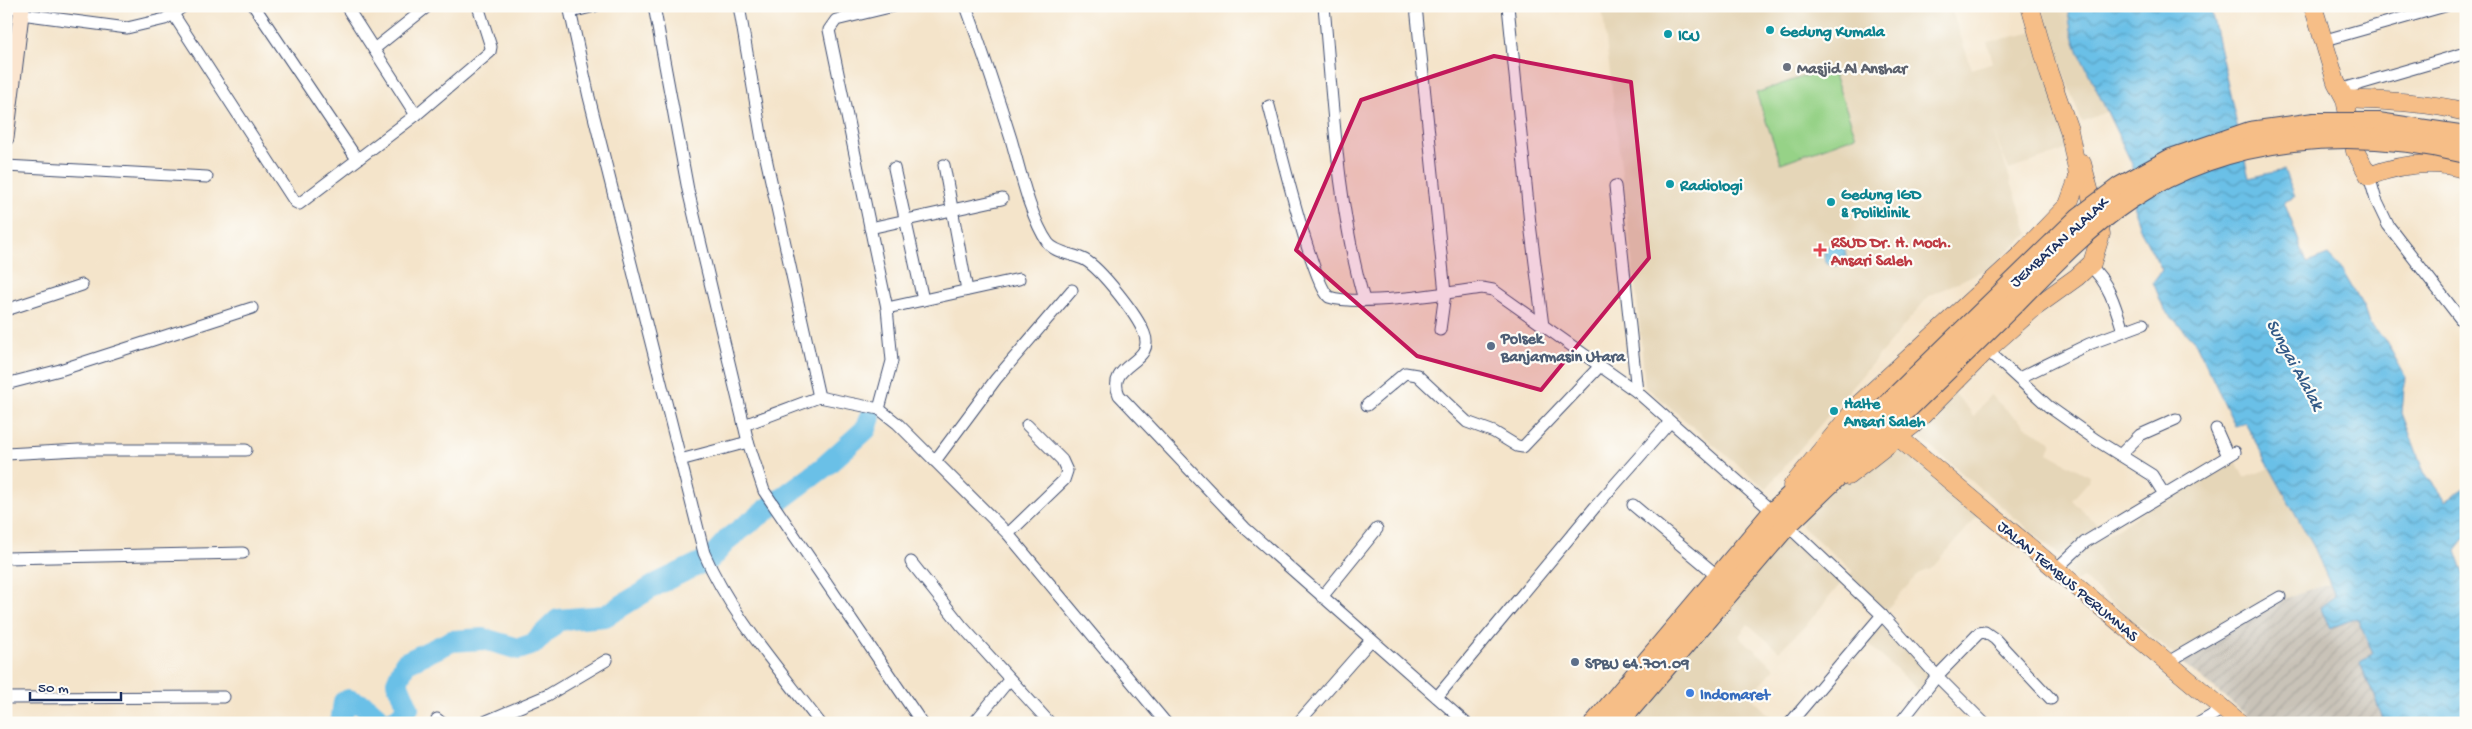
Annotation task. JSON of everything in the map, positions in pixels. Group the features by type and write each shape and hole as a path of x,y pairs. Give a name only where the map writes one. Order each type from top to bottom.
{"highway":[{"name":"JEMBATAN ALALAK","path":"1896,408 2080,217 2120,187 2171,159 2250,132 2314,123 2378,123 2466,136"},
{"name":"JEMBATAN ALALAK","path":"1896,408 2090,229 2131,198 2172,176 2216,158 2249,149 2315,138 2376,138 2466,153"},
{"path":"1595,723 1719,578 1896,408"},
{"path":"1618,723 1783,515"}],"main road":[{"path":"1783,515 1914,425 1987,350 2034,308 2090,266 2098,251 2101,234 2083,192 2069,130 2049,73 2030,6"},
{"path":"2313,6 2322,42 2342,94 2354,151 2369,176 2385,170 2415,164 2447,165 2466,170"},
{"path":"2342,94 2443,106 2466,112"},
{"path":"1783,515 1809,464 1860,403 2044,232 2068,205 2083,192"},
{"name":"JALAN TEMBUS PERUMNAS","path":"1898,437 2240,723"}],"street":[{"path":"6,6 127,28 165,19 184,6"},
{"path":"254,6 357,158"},
{"path":"346,6 416,115"},
{"path":"374,49 428,6"},
{"path":"173,14 296,204 303,203 357,158 416,115 490,52 491,47 478,6"},
{"path":"595,6 570,9 589,97 704,553 713,574 730,602 820,723"},
{"path":"654,6 688,190 748,442 772,505 922,723"},
{"path":"738,6 762,140 819,397"},
{"path":"877,408 890,375 893,352 887,308 829,33 831,26 836,20 854,11 894,6"},
{"path":"966,6 1001,106 1030,202 1046,241 1052,247 1085,260 1096,268 1135,318 1145,334 1146,344 1144,352 1116,379 1115,386 1119,395 1245,528 1466,723"},
{"path":"1324,6 1342,188 1354,264 1364,300"},
{"path":"1416,6 1445,293 1440,330"},
{"path":"1508,6 1530,224 1543,326"},
{"path":"2322,42 2445,6"},
{"path":"6,138 11,54 22,10"},
{"path":"2342,94 2466,53"},
{"path":"1269,106 1303,230 1324,291 1335,299 1364,300 1482,288 1493,290 1637,392 1670,422 1783,515 1882,615 1937,676 1984,723"},
{"path":"944,165 967,290"},
{"path":"6,166 206,177"},
{"path":"894,168 923,300"},
{"path":"2369,176 2376,200 2388,226 2466,326"},
{"path":"1614,186 1637,392"},
{"path":"870,228 1002,199"},
{"path":"2090,266 2100,275 2104,282 2115,304 2123,331"},
{"path":"887,308 1019,279"},
{"path":"6,310 82,286"},
{"path":"935,461 996,379 1072,290"},
{"path":"6,384 60,370 252,308"},
{"path":"2019,378 2089,344 2143,324"},
{"path":"1987,350 2048,406 2090,436 2152,475 2164,494"},
{"path":"1367,406 1405,373 1410,372 1417,375 1467,422 1494,432 1517,446 1523,447 1600,366"},
{"path":"744,425 819,397 877,408 935,461 1008,534 1166,723"},
{"path":"2121,454 2140,435 2176,419"},
{"path":"1437,697 1589,514 1670,422"},
{"path":"1008,534 1064,480 1067,471 1062,460 1027,425"},
{"path":"2055,570 2085,542 2232,454 2216,429"},
{"path":"680,460 748,442"},
{"path":"6,454 79,450 246,450"},
{"path":"1633,505 1719,578"},
{"path":"1322,597 1377,529"},
{"path":"6,558 243,553"},
{"path":"911,562 950,612 1009,680 1050,723"},
{"path":"2168,662 2280,597"},
{"path":"1790,723 1882,615"},
{"path":"1900,723 1937,676 1973,637 1984,632 1994,639 2051,699"},
{"path":"1298,723 1371,640"},
{"path":"482,723 548,695 607,660"},
{"path":"974,723 1009,680"},
{"path":"6,698 224,697"},
{"path":"2199,723 2223,709"}],"highlighted area":[{"path":"1494,56 1631,82 1649,258 1541,390 1417,356 1296,250 1361,100"}],"shaded area":[{"name":"RSUD Dr. H. Moch. Ansari Saleh","path":"1602,6 1950,6 1972,69 1993,62 1987,42 2035,32 2071,148 2009,170 1992,127 2029,234 1990,267 1929,296 1766,489 1645,386 1638,309"},
{"path":"2042,6 2088,6 2118,107 2082,122 2053,46"},
{"path":"1948,387 1969,409 1973,417 1990,395 2025,426 2052,442 2048,453 2089,476 2088,482 2072,500 2098,526 2059,555 1910,429"},
{"path":"1892,436 1982,511 1931,569 1918,574 1885,611 1849,575 1853,571 1801,526 1804,515"},
{"path":"2234,456 2244,478 2281,464 2335,583 2176,657 2083,578 2076,582 2063,570 2068,559"},
{"path":"1787,531 1847,576 1806,625 1779,651 1748,624 1739,636 1775,668 1750,696 1777,723 1619,723"},
{"path":"2335,583 2374,641 2391,723 2256,723 2176,657 2187,649 2298,593"},
{"path":"1885,616 1934,672 1918,690 1863,639"}],"green space":[{"path":"1831,67 1856,136 1781,163 1756,93"}],"water":[{"name":"Sungai Alalak","path":"2067,6 2210,6 2249,178 2284,170 2295,197 2284,202 2307,263 2328,255 2342,270 2364,308 2369,323 2386,341 2405,376 2402,413 2424,472 2445,500 2464,488 2466,491 2466,537 2456,550 2466,579 2466,723 2385,723 2360,663 2373,654 2357,618 2330,628 2320,607 2335,596 2315,549 2245,423 2235,426 2196,343 2164,309 2153,282 2162,270 2141,231 2135,213 2132,164 2079,53 2071,30"},
{"path":"1835,244 1843,247 1846,255 1843,263 1835,266 1827,263 1824,255 1827,247"}],"waterway":[{"path":"341,723 344,702 349,700 365,706 383,722 395,721 408,708 397,682 405,663 452,641 484,639 519,649 533,644 558,620 605,616 659,583 711,558 729,538 824,467 866,429 870,417"}],"place":[{"name":"Gedung Kumala","path":"1770,30"},
{"name":"ICU","path":"1668,34"},
{"name":"Masjid Al Anshar","path":"1787,67"},
{"name":"Radiologi","path":"1670,184"},
{"name":"Gedung IGD & Poliklinik","path":"1831,202"},
{"name":"RSUD Dr. H. Moch. Ansari Saleh","path":"1820,250"},
{"name":"Polsek Banjarmasin Utara","path":"1491,346"},
{"name":"Halte Ansari Saleh","path":"1834,411"},
{"name":"SPBU 64.701.09","path":"1575,662"},
{"name":"Indomaret","path":"1690,693"}]}
